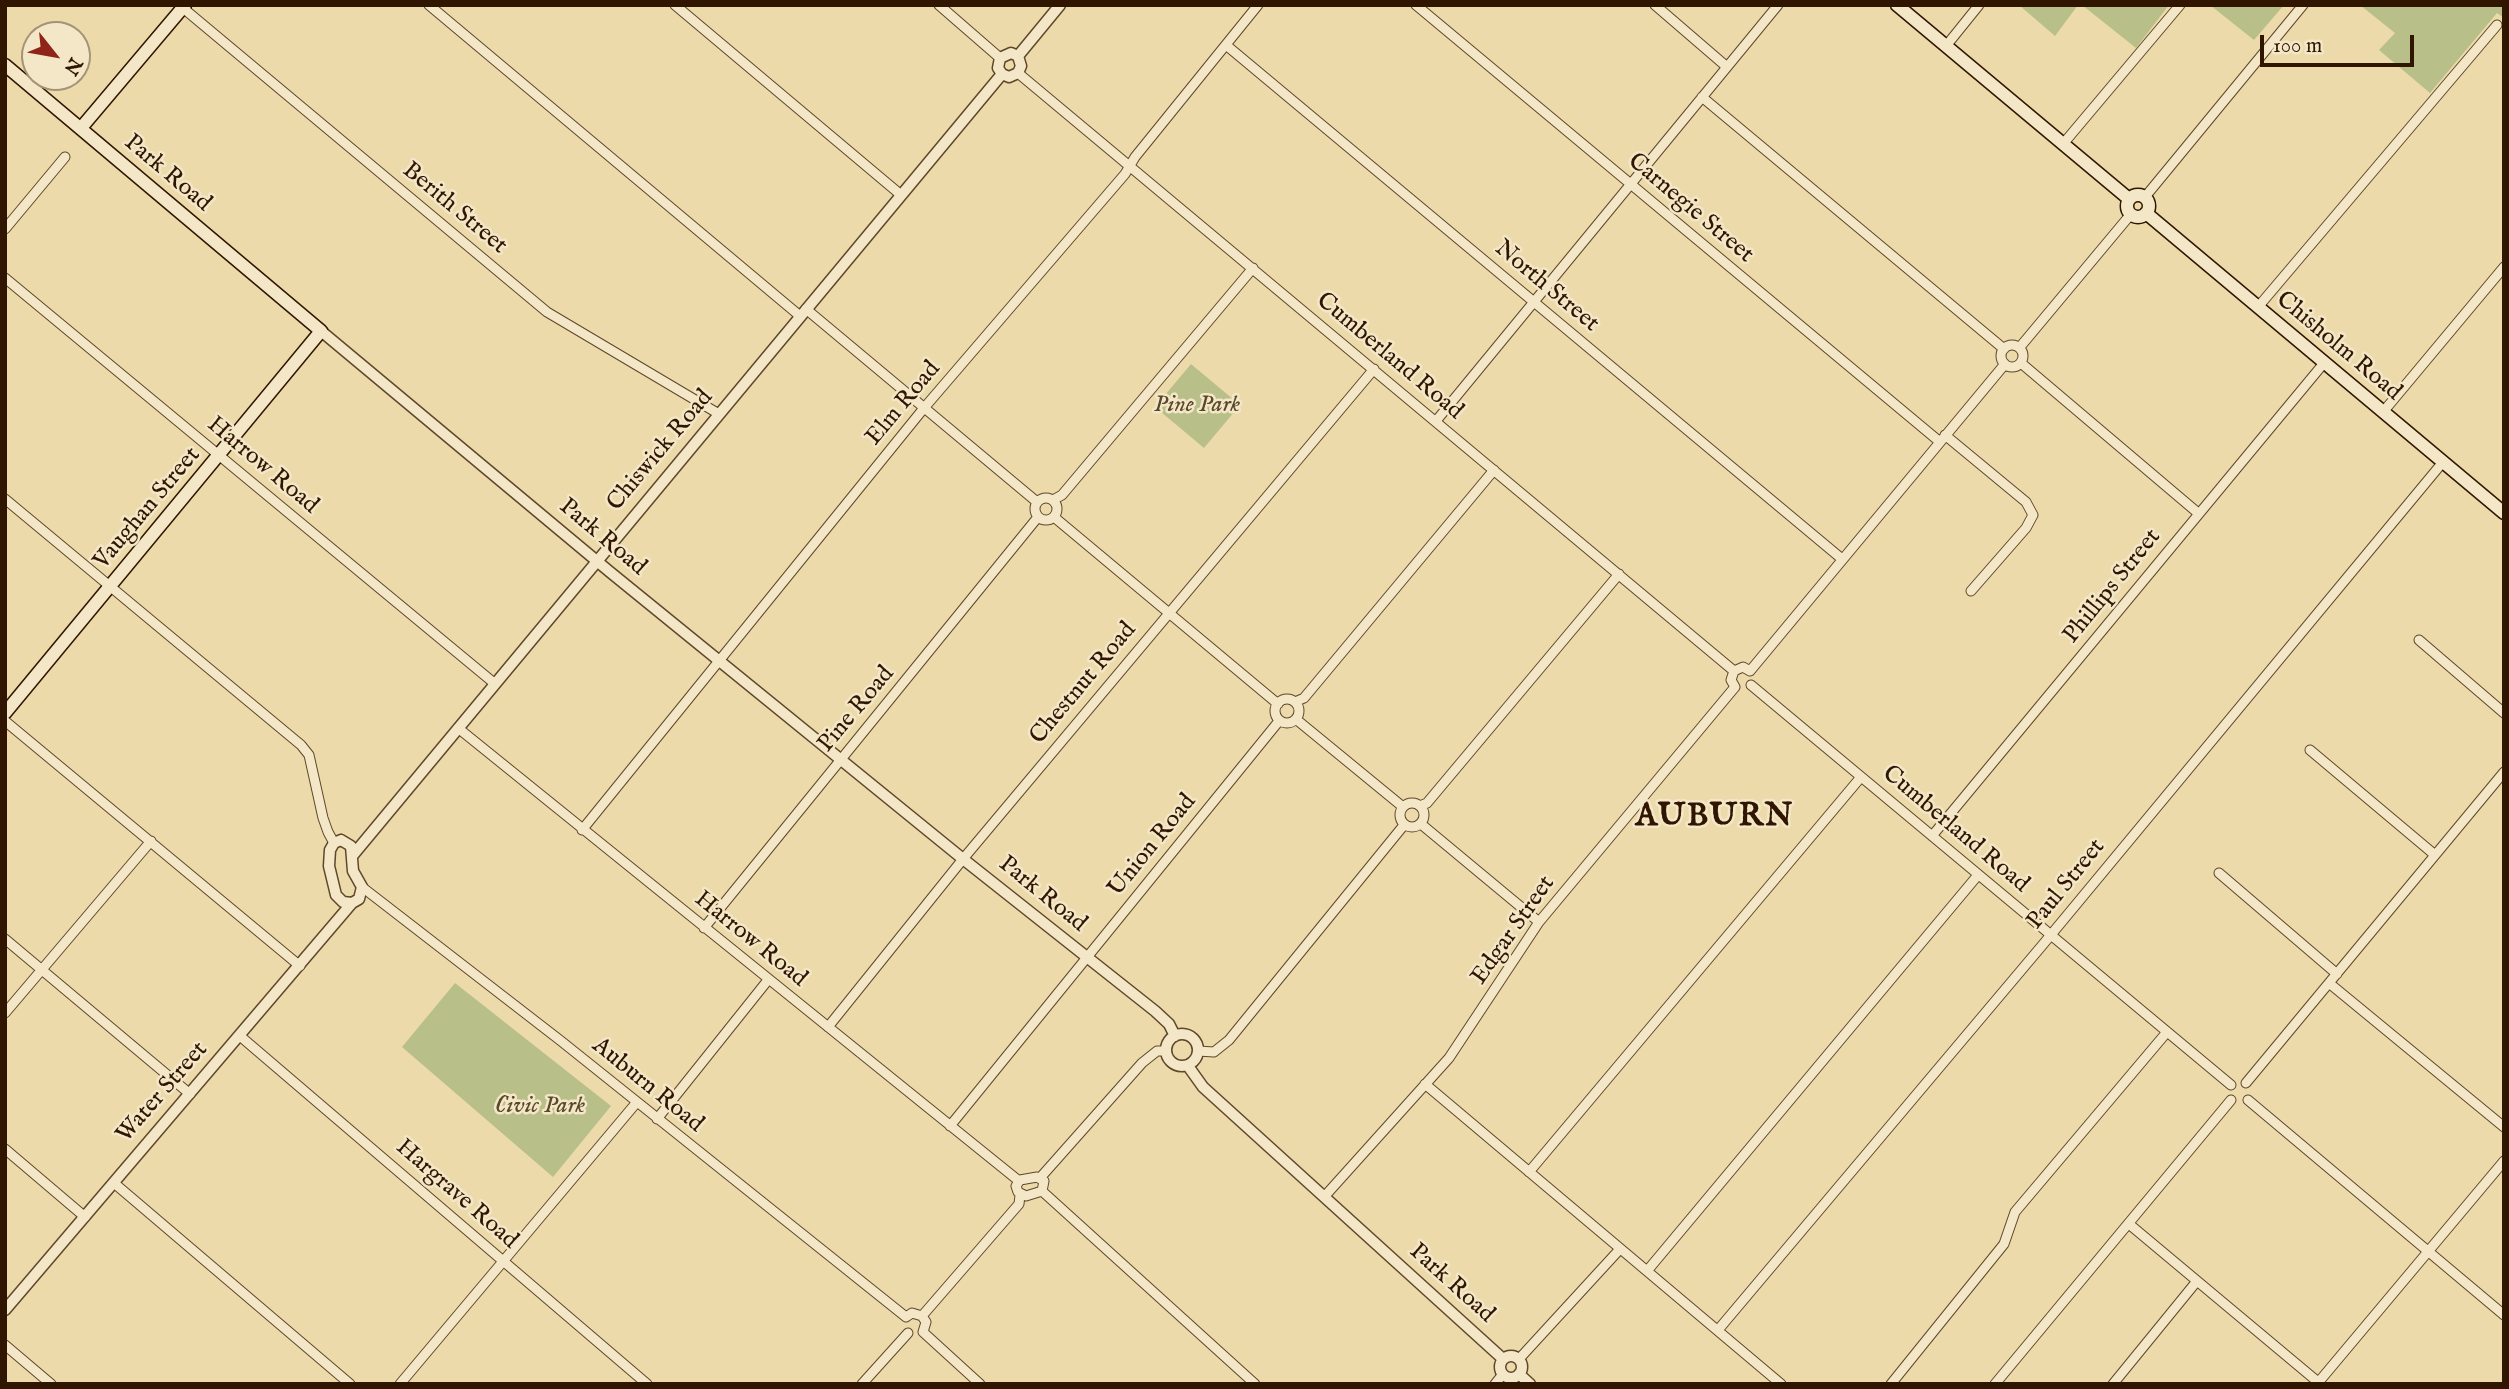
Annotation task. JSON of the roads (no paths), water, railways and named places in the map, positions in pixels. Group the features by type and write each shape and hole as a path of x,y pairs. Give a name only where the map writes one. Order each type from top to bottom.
{"main road":[{"path":"1897,5 2129,199"},
{"path":"80,128 184,6"},
{"name":"Park Road","path":"5,65 321,331"},
{"path":"2137,194 2145,197 2149,205 2146,213 2138,217 2131,214 2127,207 2129,199 2137,194"},
{"name":"Chisholm Road","path":"2146,213 2504,513"},
{"name":"Vaughan Street","path":"5,713 321,331"}],"street":[{"path":"429,5 1037,502"},
{"path":"675,5 901,195"},
{"path":"939,5 1000,58"},
{"path":"1018,56 1060,5"},
{"name":"Elm Road","path":"582,830 924,408 1125,174 1258,5"},
{"name":"Carnegie Street","path":"1416,5 1630,184 1943,439 2026,502 2033,515 2026,528 1971,592"},
{"path":"1655,5 1727,66"},
{"path":"1436,421 1778,5"},
{"path":"1945,46 1979,5"},
{"path":"2063,144 2180,5"},
{"path":"2145,197 2303,5"},
{"name":"Berith Street","path":"184,6 547,312 719,414"},
{"path":"2258,307 2497,25"},
{"name":"North Street","path":"1226,45 1842,559"},
{"path":"1010,53 1018,56 1021,62 1018,73 1009,77 1002,74 998,68 1000,58 1010,53"},
{"name":"Cumberland Road","path":"1018,73 1734,671"},
{"name":"Chiswick Road","path":"353,855 1002,74"},
{"path":"1702,97 2004,349"},
{"path":"5,229 65,158"},
{"path":"2020,347 2131,214"},
{"path":"2383,412 2504,267"},
{"path":"1037,502 1045,498 1053,500 1062,495 1253,268"},
{"name":"Harrow Road","path":"5,278 494,683"},
{"name":"Park Road","path":"321,331 596,561 1155,1011 1169,1024 1175,1036"},
{"path":"2011,345 2020,347 2024,355 2021,363 2013,367 2005,364 2001,357 2004,349 2011,345"},
{"path":"2021,363 2198,513"},
{"name":"Phillips Street","path":"1932,836 2324,363"},
{"path":"1750,671 2005,364"},
{"name":"Chestnut Road","path":"828,1027 963,859 1374,369"},
{"name":"Paul Street","path":"1718,1329 2443,462"},
{"path":"1296,702 1300,712 1297,720 1290,724 1279,721 1275,715 1278,704 1284,699 1296,702 1304,698 1494,470"},
{"path":"5,499 305,749 313,768 323,818 334,843"},
{"path":"1037,502 1035,512 1038,517 1048,520 1054,517 1057,508 1053,500"},
{"name":"Pine Road","path":"704,928 1038,517"},
{"path":"1054,517 1278,704"},
{"path":"1420,806 1424,813 1421,824 1414,828 1404,825 1400,818 1403,807 1409,803 1420,806 1427,803 1619,574"},
{"path":"2419,640 2504,713"},
{"path":"1744,667 1750,671 1753,678 1751,685 1745,689 1735,687 1731,680 1734,671 1744,667"},
{"name":"Cumberland Road","path":"1751,685 2231,1085"},
{"name":"Edgar Street","path":"1324,1197 1449,1058 1471,1029 1539,922 1735,687"},
{"path":"1297,720 1403,807"},
{"path":"5,721 300,966"},
{"name":"Union Road","path":"950,1126 1279,721"},
{"name":"Harrow Road","path":"458,728 1019,1181"},
{"path":"2311,750 2435,855"},
{"path":"2246,1083 2504,772"},
{"path":"1529,1172 1861,777"},
{"path":"1421,824 1539,922"},
{"path":"1198,1051 1214,1052 1229,1040 1404,825"},
{"path":"352,903 343,902 334,890 328,859 334,843 341,840 349,843 353,850 353,871 362,887"},
{"path":"5,1013 151,841"},
{"path":"2219,873 2337,974"},
{"path":"1647,1271 1978,875"},
{"name":"Water Street","path":"5,1310 352,903 359,899 362,887"},
{"name":"Auburn Road","path":"362,887 906,1317"},
{"path":"5,939 190,1094"},
{"path":"657,1119 768,980"},
{"path":"2329,984 2504,1127"},
{"path":"1891,1384 2004,1244 2015,1212 2166,1032"},
{"name":"Hargrave Road","path":"240,1036 647,1384"},
{"path":"1175,1036 1191,1037 1198,1046 1196,1060 1188,1066 1174,1064 1168,1057 1168,1043 1175,1036"},
{"path":"922,1316 1019,1204 1020,1195 1016,1188 1019,1181 1040,1178 1142,1063 1157,1051 1166,1051"},
{"name":"Park Road","path":"1188,1066 1203,1087 1503,1359"},
{"path":"2246,1083 2236,1082 2228,1091 2231,1100 2238,1103 2248,1100"},
{"path":"2246,1083 2251,1093 2248,1100"},
{"path":"1425,1084 1781,1384"},
{"path":"1995,1384 2231,1100"},
{"path":"2248,1100 2504,1315"},
{"path":"400,1384 637,1102"},
{"path":"5,1149 85,1217"},
{"path":"2129,1224 2317,1383 2504,1161"},
{"path":"1040,1178 1044,1184 1042,1191"},
{"path":"114,1183 350,1384"},
{"path":"1020,1195 1042,1191"},
{"path":"1042,1191 1255,1384"},
{"path":"1518,1359 1620,1248"},
{"path":"2113,1384 2197,1282"},
{"path":"912,1313 922,1316 926,1322 923,1332 914,1335 908,1333 904,1327 906,1317 912,1313"},
{"path":"923,1332 980,1384"},
{"path":"862,1384 908,1333"},
{"path":"5,1345 51,1384"},
{"path":"1513,1356 1518,1359 1522,1368 1519,1374 1509,1377 1503,1374 1500,1365 1503,1359 1513,1356"},
{"path":"1495,1384 1503,1374"},
{"path":"1519,1374 1530,1384"}],"district":[{"name":"AUBURN","path":"1715,818"}],"park label":[{"name":"Pine Park","path":"1197,406"},
{"name":"Civic Park","path":"540,1107"}]}
